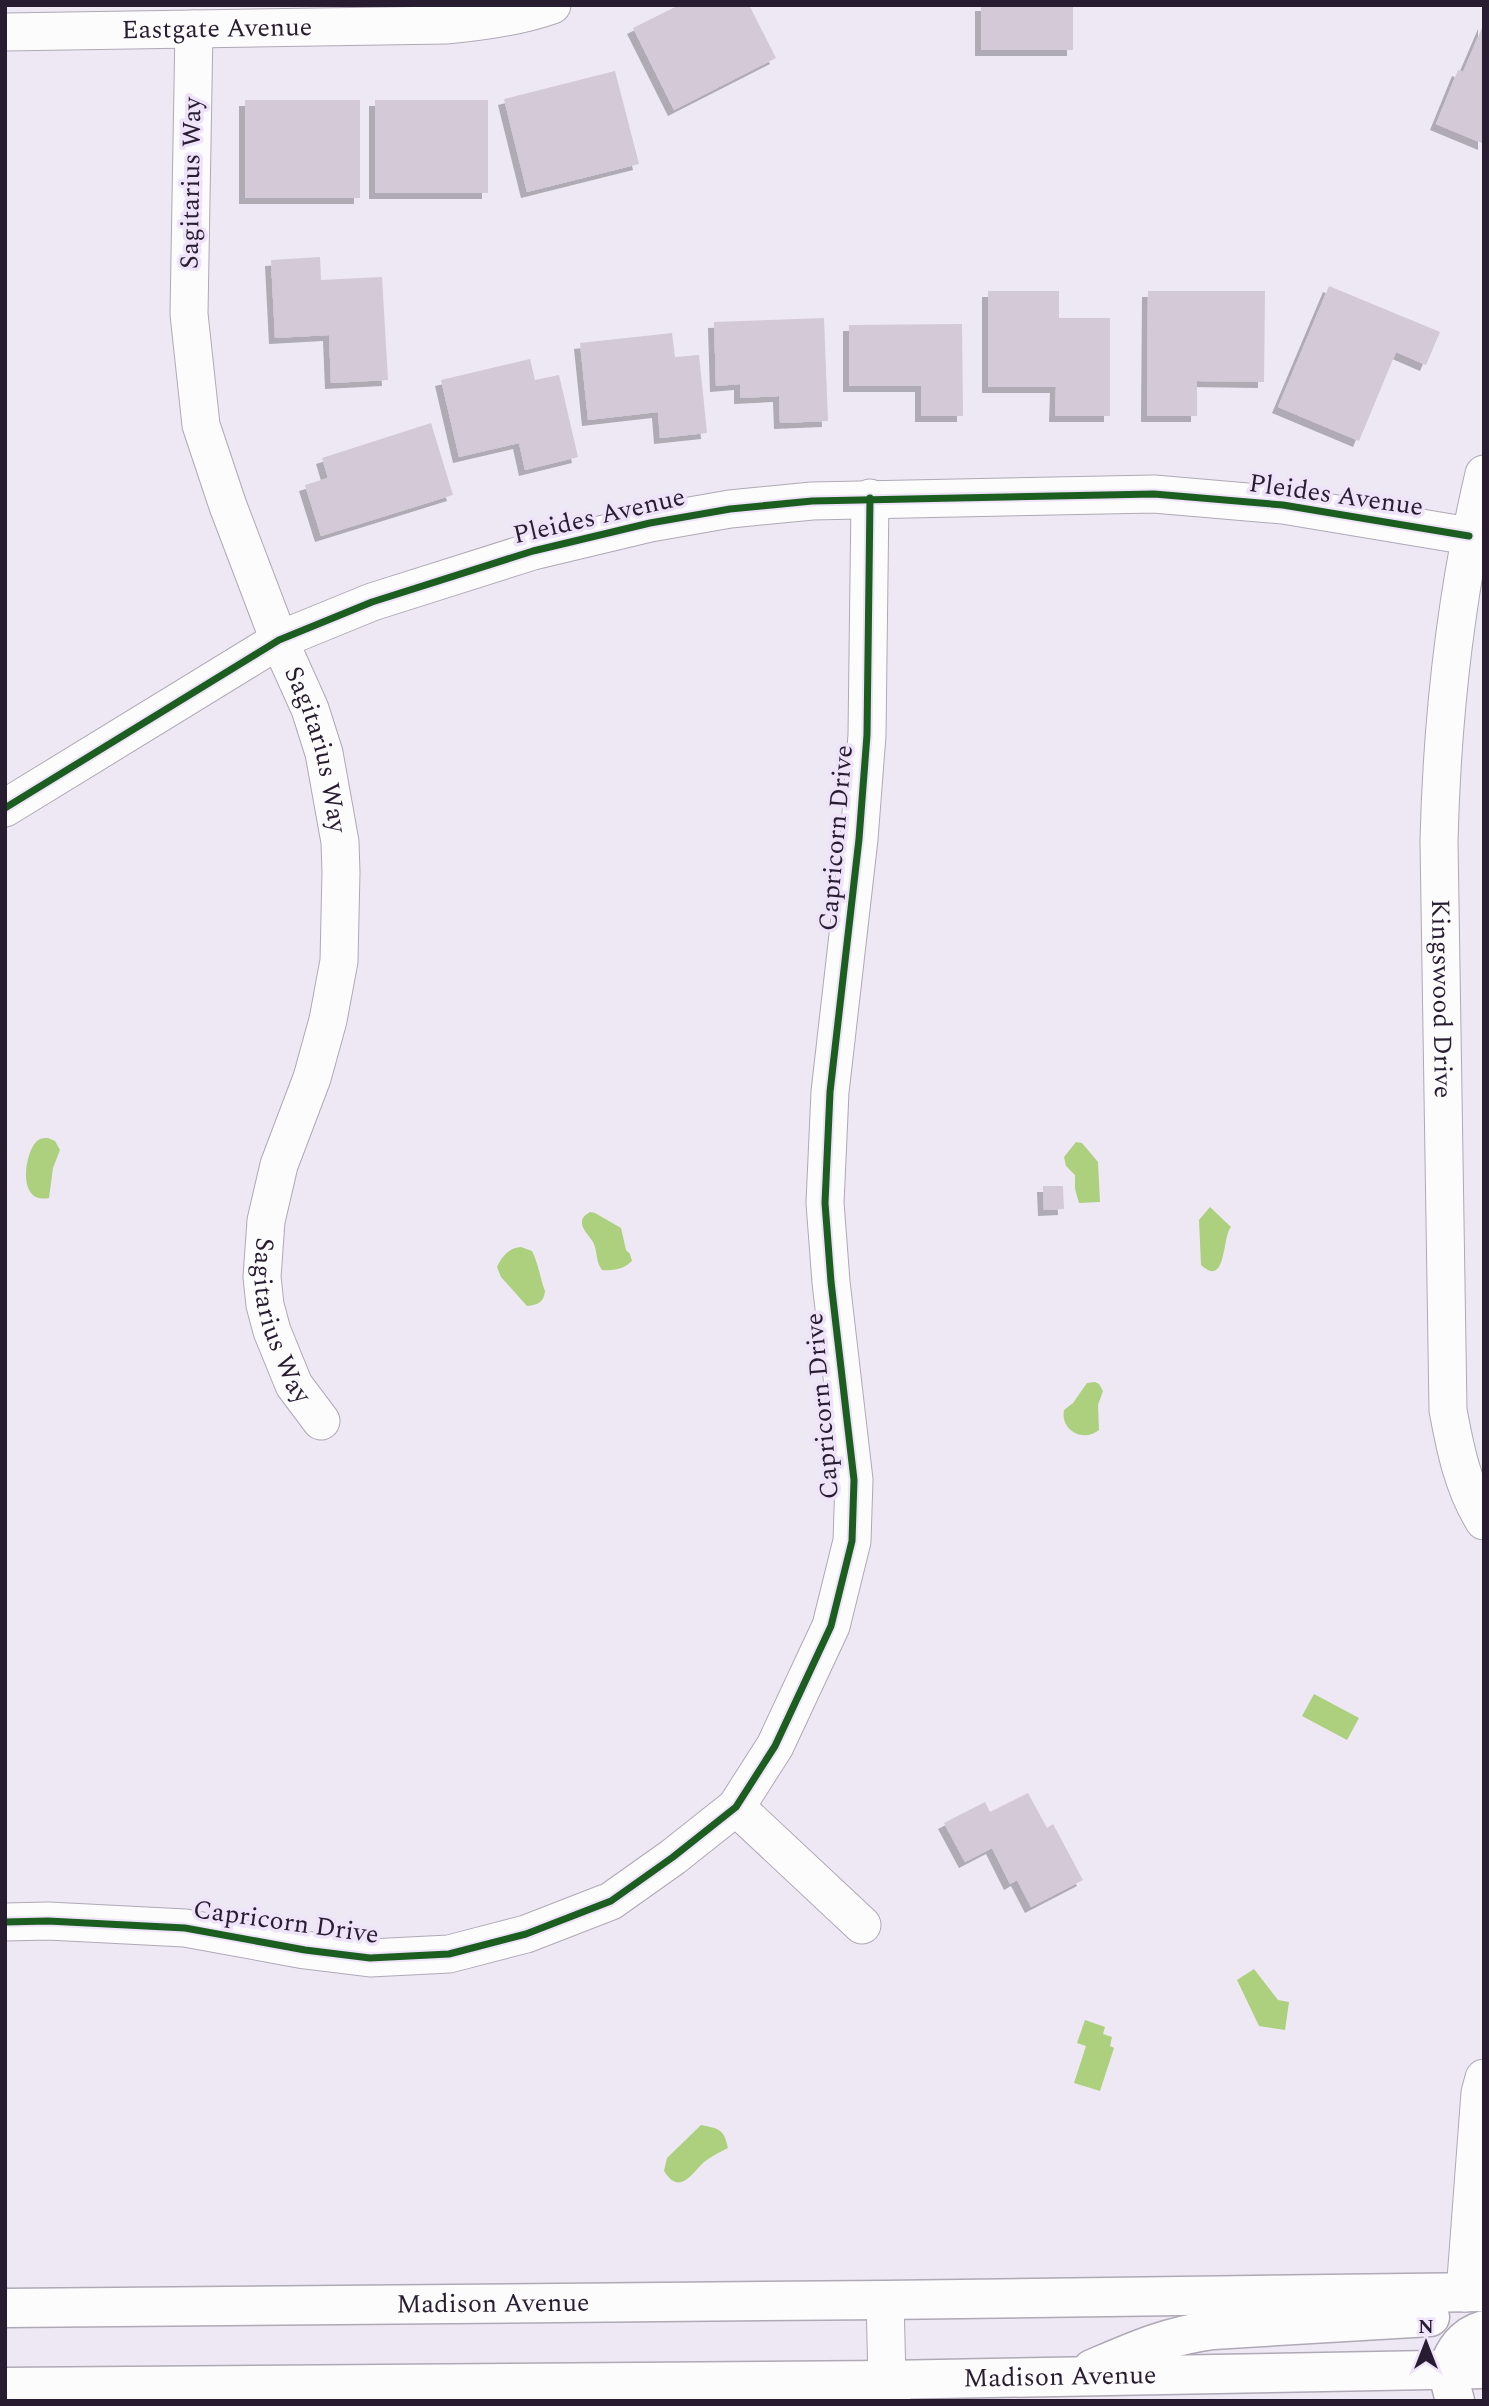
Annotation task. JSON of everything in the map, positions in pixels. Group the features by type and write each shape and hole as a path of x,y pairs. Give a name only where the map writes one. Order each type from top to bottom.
{"main road":[{"name":"Madison Avenue","path":"5,2308 1475,2292"},
{"path":"1074,2377 1167,2338 1184,2334 1423,2318 1440,2314 1475,2292"},
{"path":"1462,2380 1454,2351 1475,2332 1484,2330"},
{"name":"Madison Avenue","path":"5,2388 889,2391 1074,2377 1462,2380"}],"street":[{"name":"Eastgate Avenue","path":"5,32 446,25 477,22 552,5"},
{"name":"Sagitarius Way","path":"194,29 189,314 201,425 228,506 279,640 310,709 324,754 340,842 339,961 328,1020 312,1078 279,1165 266,1221 262,1277 265,1305 272,1331 294,1385 321,1421"},
{"name":"Kingswood Drive","path":"1484,474 1469,536 1449,689 1440,790 1448,1410 1458,1460 1477,1510 1484,1521"},
{"name":"Pleides Avenue","path":"5,808 279,640 384,598 533,551 650,523 730,509 812,501 1154,494 1283,505 1469,536"},
{"name":"Capricorn Drive","path":"5,1922 185,1928 305,1950 370,1958 449,1954 526,1934 611,1901 736,1807 775,1746 831,1626 852,1541 854,1480 831,1282 825,1203 831,1092 859,839 867,735 870,498"},
{"path":"736,1807 862,1925"},
{"path":"1475,2292 1480,2093 1484,2078"},
{"path":"885,2300 889,2391"}],"shaded area":[{"path":"48,1138 55,1141 60,1150 53,1168 49,1198 39,1198 28,1186 27,1165 37,1141"},
{"path":"1076,1142 1082,1143 1098,1162 1100,1202 1079,1203 1075,1175 1066,1166 1064,1157"},
{"path":"1210,1207 1231,1227 1220,1266 1209,1271 1201,1265 1199,1220"},
{"path":"590,1212 621,1228 626,1250 632,1261 629,1264 618,1269 602,1270 595,1245 582,1224 583,1218"},
{"path":"521,1247 532,1251 545,1291 542,1300 531,1306 527,1306 501,1277 497,1267 506,1253"},
{"path":"1095,1382 1103,1391 1098,1405 1099,1430 1093,1434 1080,1435 1069,1429 1064,1410 1073,1403 1087,1383"},
{"path":"1314,1694 1359,1718 1347,1740 1302,1716"},
{"path":"1254,1969 1278,2000 1289,2002 1285,2030 1259,2026 1237,1980"},
{"path":"1085,2020 1105,2027 1103,2034 1112,2037 1110,2046 1114,2048 1100,2091 1074,2083 1086,2046 1077,2043"},
{"path":"701,2125 720,2131 728,2148 706,2161 689,2178 675,2182 664,2171 667,2158"}],"building":[{"path":"679,5 749,5 776,58 674,110 633,28"},
{"path":"981,5 1073,5 1073,50 981,50"},
{"path":"1484,23 1484,144 1436,124 1458,70 1463,72"},
{"path":"615,71 639,164 527,192 504,99"},
{"path":"245,100 360,100 360,198 245,198"},
{"path":"375,100 488,100 488,193 375,193"},
{"path":"320,257 321,280 382,277 388,380 331,383 329,335 275,338 271,260"},
{"path":"1329,286 1440,332 1426,365 1396,352 1359,441 1278,407"},
{"path":"988,291 1059,291 1059,318 1110,318 1110,416 1055,416 1056,387 988,387"},
{"path":"1148,291 1265,291 1264,382 1197,381 1197,416 1147,416"},
{"path":"824,318 828,421 780,423 779,396 740,398 740,384 716,386 714,322"},
{"path":"962,324 963,416 921,416 921,386 849,386 849,325"},
{"path":"672,333 675,357 699,355 707,433 660,438 658,412 588,420 580,343"},
{"path":"530,359 535,380 559,375 578,457 525,470 519,443 459,457 441,380"},
{"path":"431,423 453,495 321,536 305,485 328,478 322,458"},
{"path":"1043,1186 1063,1186 1064,1209 1044,1210"},
{"path":"1028,1793 1047,1828 1053,1824 1083,1880 1031,1907 1017,1880 1010,1884 992,1848 965,1862 944,1823 985,1802 990,1812"}],"cycle path":[{"path":"5,808 279,640 372,602 533,551 650,523 730,509 812,501 1154,494 1283,505 1469,536"},
{"path":"5,1922 48,1921 185,1928 305,1950 370,1958 449,1954 526,1934 611,1901 736,1807 775,1746 831,1626 852,1541 854,1480 831,1282 825,1203 830,1092 859,839 867,735 870,498"}]}
